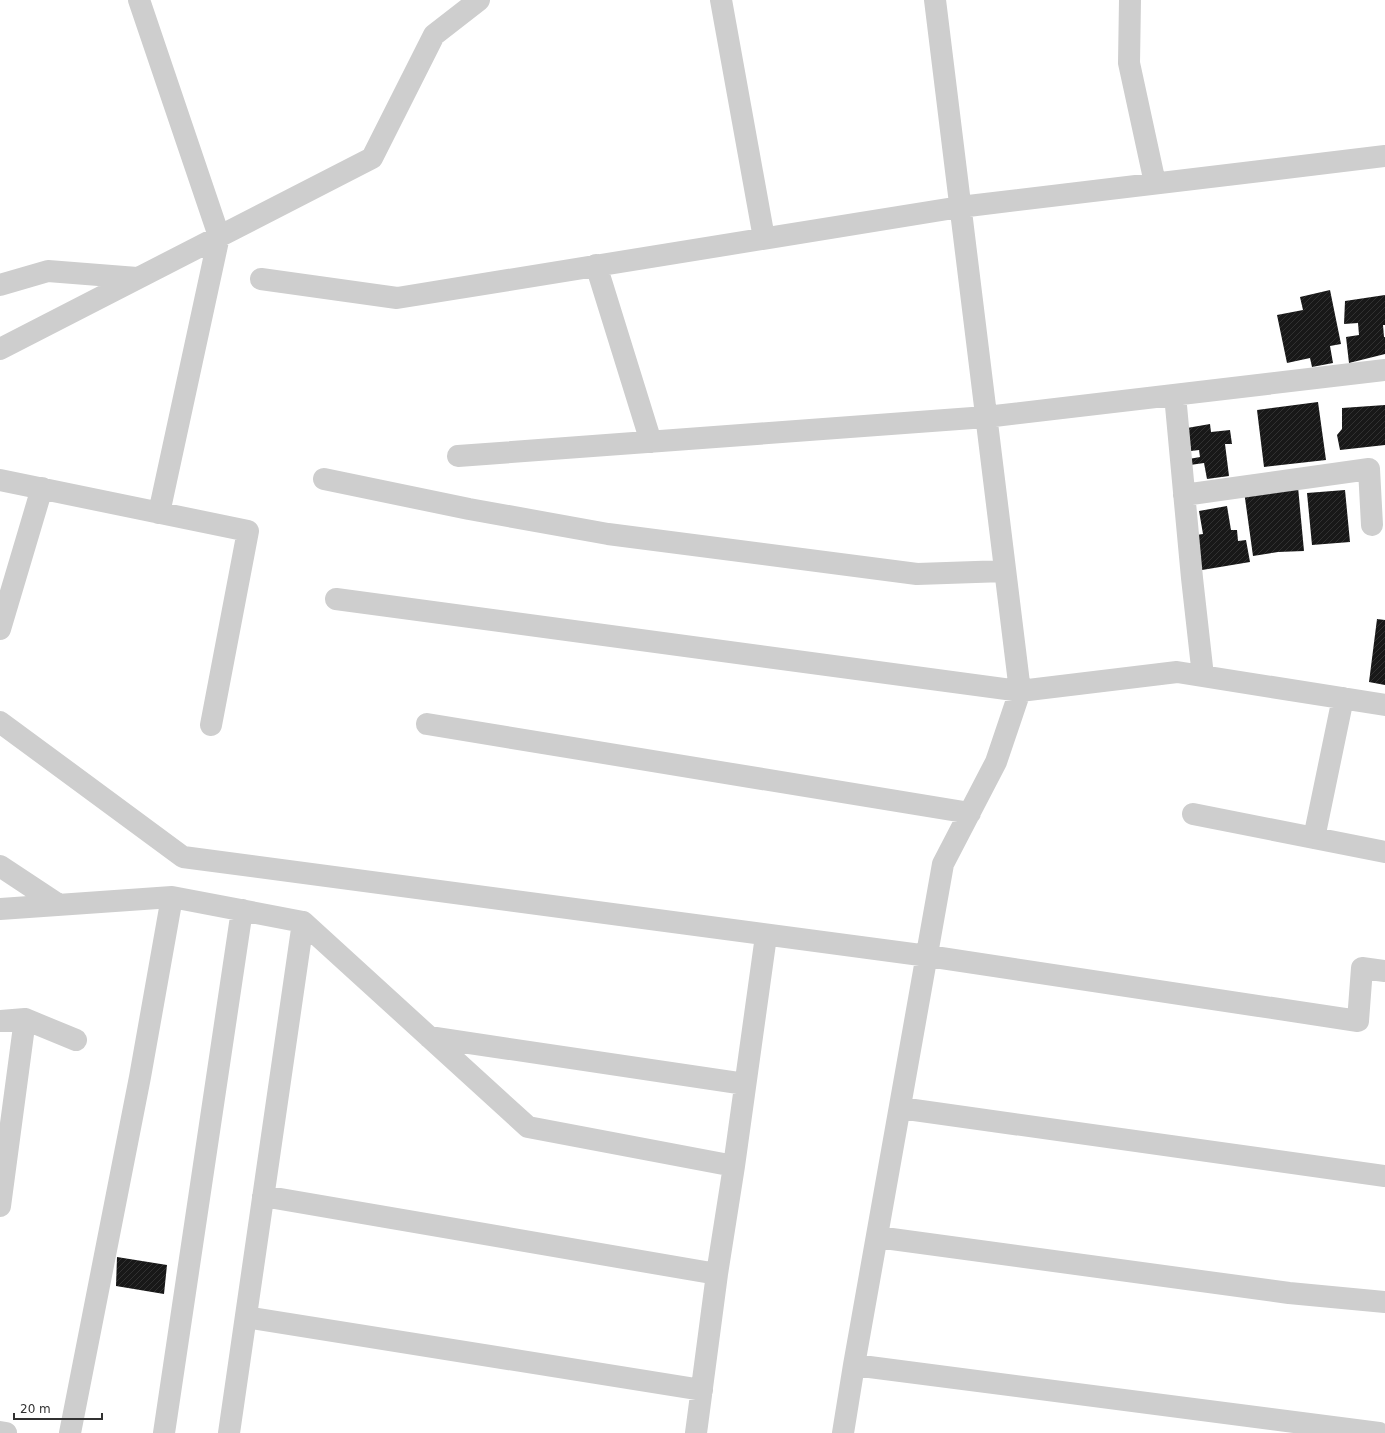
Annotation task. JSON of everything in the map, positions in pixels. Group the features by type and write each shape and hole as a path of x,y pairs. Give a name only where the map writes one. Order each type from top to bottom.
{"street":[{"path":"140,0 219,236 159,513"},
{"path":"0,349 372,158 434,35 479,0"},
{"path":"721,0 764,238"},
{"path":"843,1433 943,864 996,762 1020,691 935,0"},
{"path":"1130,0 1130,63 1155,183"},
{"path":"261,279 397,298 960,207 1385,156"},
{"path":"596,265 651,442"},
{"path":"0,285 48,271 138,278"},
{"path":"458,456 986,417 1385,370"},
{"path":"1175,395 1192,578 1203,676"},
{"path":"1184,495 1369,469 1372,525"},
{"path":"324,479 469,509 608,534 918,574 1005,570"},
{"path":"0,480 248,531 211,725"},
{"path":"0,629 42,488"},
{"path":"336,599 1020,691 1177,672 1385,705"},
{"path":"1314,838 1343,698"},
{"path":"0,722 183,857 766,936 928,956 1358,1021 1362,968 1385,971"},
{"path":"427,724 970,813"},
{"path":"1193,814 1385,852"},
{"path":"0,866 59,905"},
{"path":"70,1433 140,1077 172,897"},
{"path":"0,909 172,897 303,922 528,1127 734,1166"},
{"path":"164,1433 242,910"},
{"path":"229,1433 303,922"},
{"path":"696,1433 717,1274 734,1166 766,936"},
{"path":"0,1021 25,1019 76,1040"},
{"path":"0,1206 25,1019"},
{"path":"429,1037 745,1084"},
{"path":"900,1108 1385,1176"},
{"path":"263,1196 717,1274"},
{"path":"877,1237 1289,1293 1385,1302"},
{"path":"246,1317 702,1390"},
{"path":"854,1365 1379,1433"},
{"path":"0,1432 6,1433"}],"building":[{"path":"1330,290 1341,344 1330,346 1333,363 1312,367 1310,358 1287,363 1277,315 1303,310 1300,297"},
{"path":"1385,295 1385,325 1383,325 1385,354 1349,363 1346,337 1359,335 1358,323 1344,324 1345,301"},
{"path":"1318,402 1326,460 1264,467 1257,410"},
{"path":"1385,405 1385,445 1340,450 1337,435 1342,429 1342,408"},
{"path":"1210,424 1211,432 1230,430 1232,444 1225,444 1229,476 1207,479 1204,463 1190,465 1189,459 1200,457 1199,450 1191,451 1187,428"},
{"path":"1298,487 1304,551 1278,552 1253,556 1244,491"},
{"path":"1345,490 1350,542 1312,545 1307,493"},
{"path":"1227,506 1231,530 1237,530 1238,541 1246,540 1250,562 1202,570 1196,535 1203,534 1199,511"},
{"path":"1377,619 1385,620 1385,685 1369,682"},
{"path":"117,1257 167,1265 164,1294 116,1286"}]}
